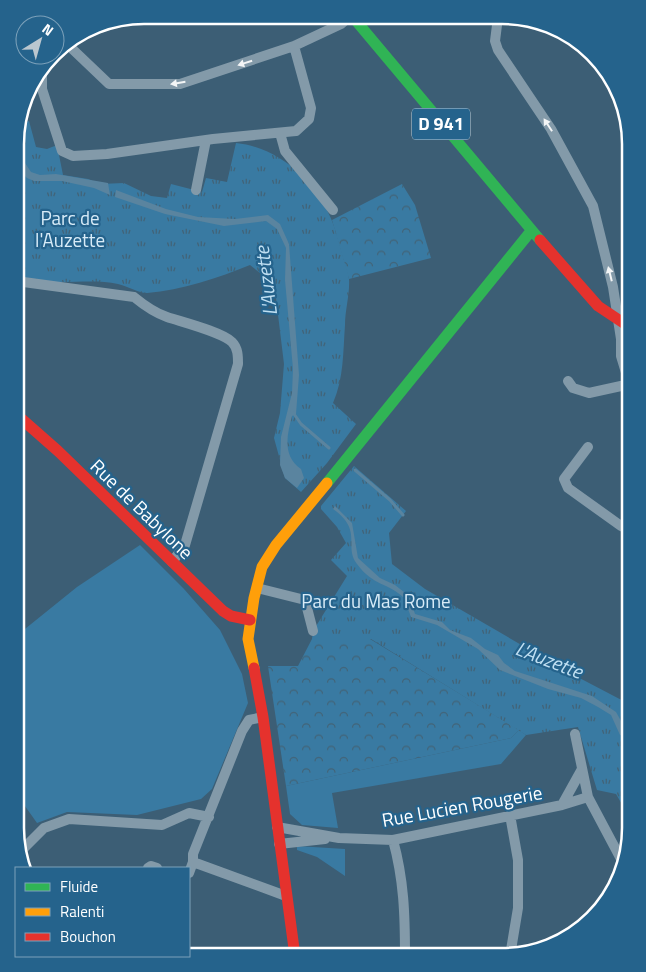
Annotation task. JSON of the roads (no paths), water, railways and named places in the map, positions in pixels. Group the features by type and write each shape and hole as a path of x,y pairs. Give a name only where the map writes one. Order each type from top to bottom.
{"main road":[{"name":"D 941","path":"358,24 531,231 598,306 622,323"},
{"path":"293,948 263,717 248,638 250,620 262,567 276,545 308,505 531,231"},
{"name":"Rue de Babylone","path":"24,421 58,451 222,611 231,616 250,620"}],"street":[{"path":"71,48 106,82 119,85 180,84 294,46 340,24"},
{"path":"497,24 495,41 498,50 551,129 594,206 619,321 622,359"},
{"path":"42,80 42,89 59,143 66,154 107,154 206,140 296,131 309,119 311,108 294,46"},
{"path":"280,133 285,150 333,210"},
{"path":"196,190 206,140"},
{"path":"24,282 134,298 146,307 165,316 205,329 232,342 237,351 238,364 185,545 172,562"},
{"path":"568,381 573,388 589,392 622,388"},
{"path":"588,447 564,479 568,488 622,524"},
{"path":"257,588 304,600 313,630"},
{"path":"190,871 194,862 194,854 242,731 249,720 263,717"},
{"path":"575,734 588,797 619,855"},
{"name":"Rue Lucien Rougerie","path":"562,805 582,769"},
{"name":"Rue Lucien Rougerie","path":"279,844 339,838 392,840 562,805 588,797"},
{"path":"25,847 44,828 69,819 162,825 188,813 209,817"},
{"path":"510,815 518,860 518,908 511,948"},
{"name":"Rue Lucien Rougerie","path":"277,827 339,838"},
{"path":"392,840 402,872 405,920 404,948"},
{"path":"194,862 286,896"}],"waterway":[{"path":"292,411 301,424 329,448"},
{"path":"355,470 390,500 403,515"}],"park label":[{"name":"Parc de l'Auzette","path":"70,229"},
{"name":"Parc du Mas Rome","path":"376,601"}],"water label":[{"name":"L'Auzette","path":"266,281"},
{"name":"L'Auzette","path":"549,660"}]}
